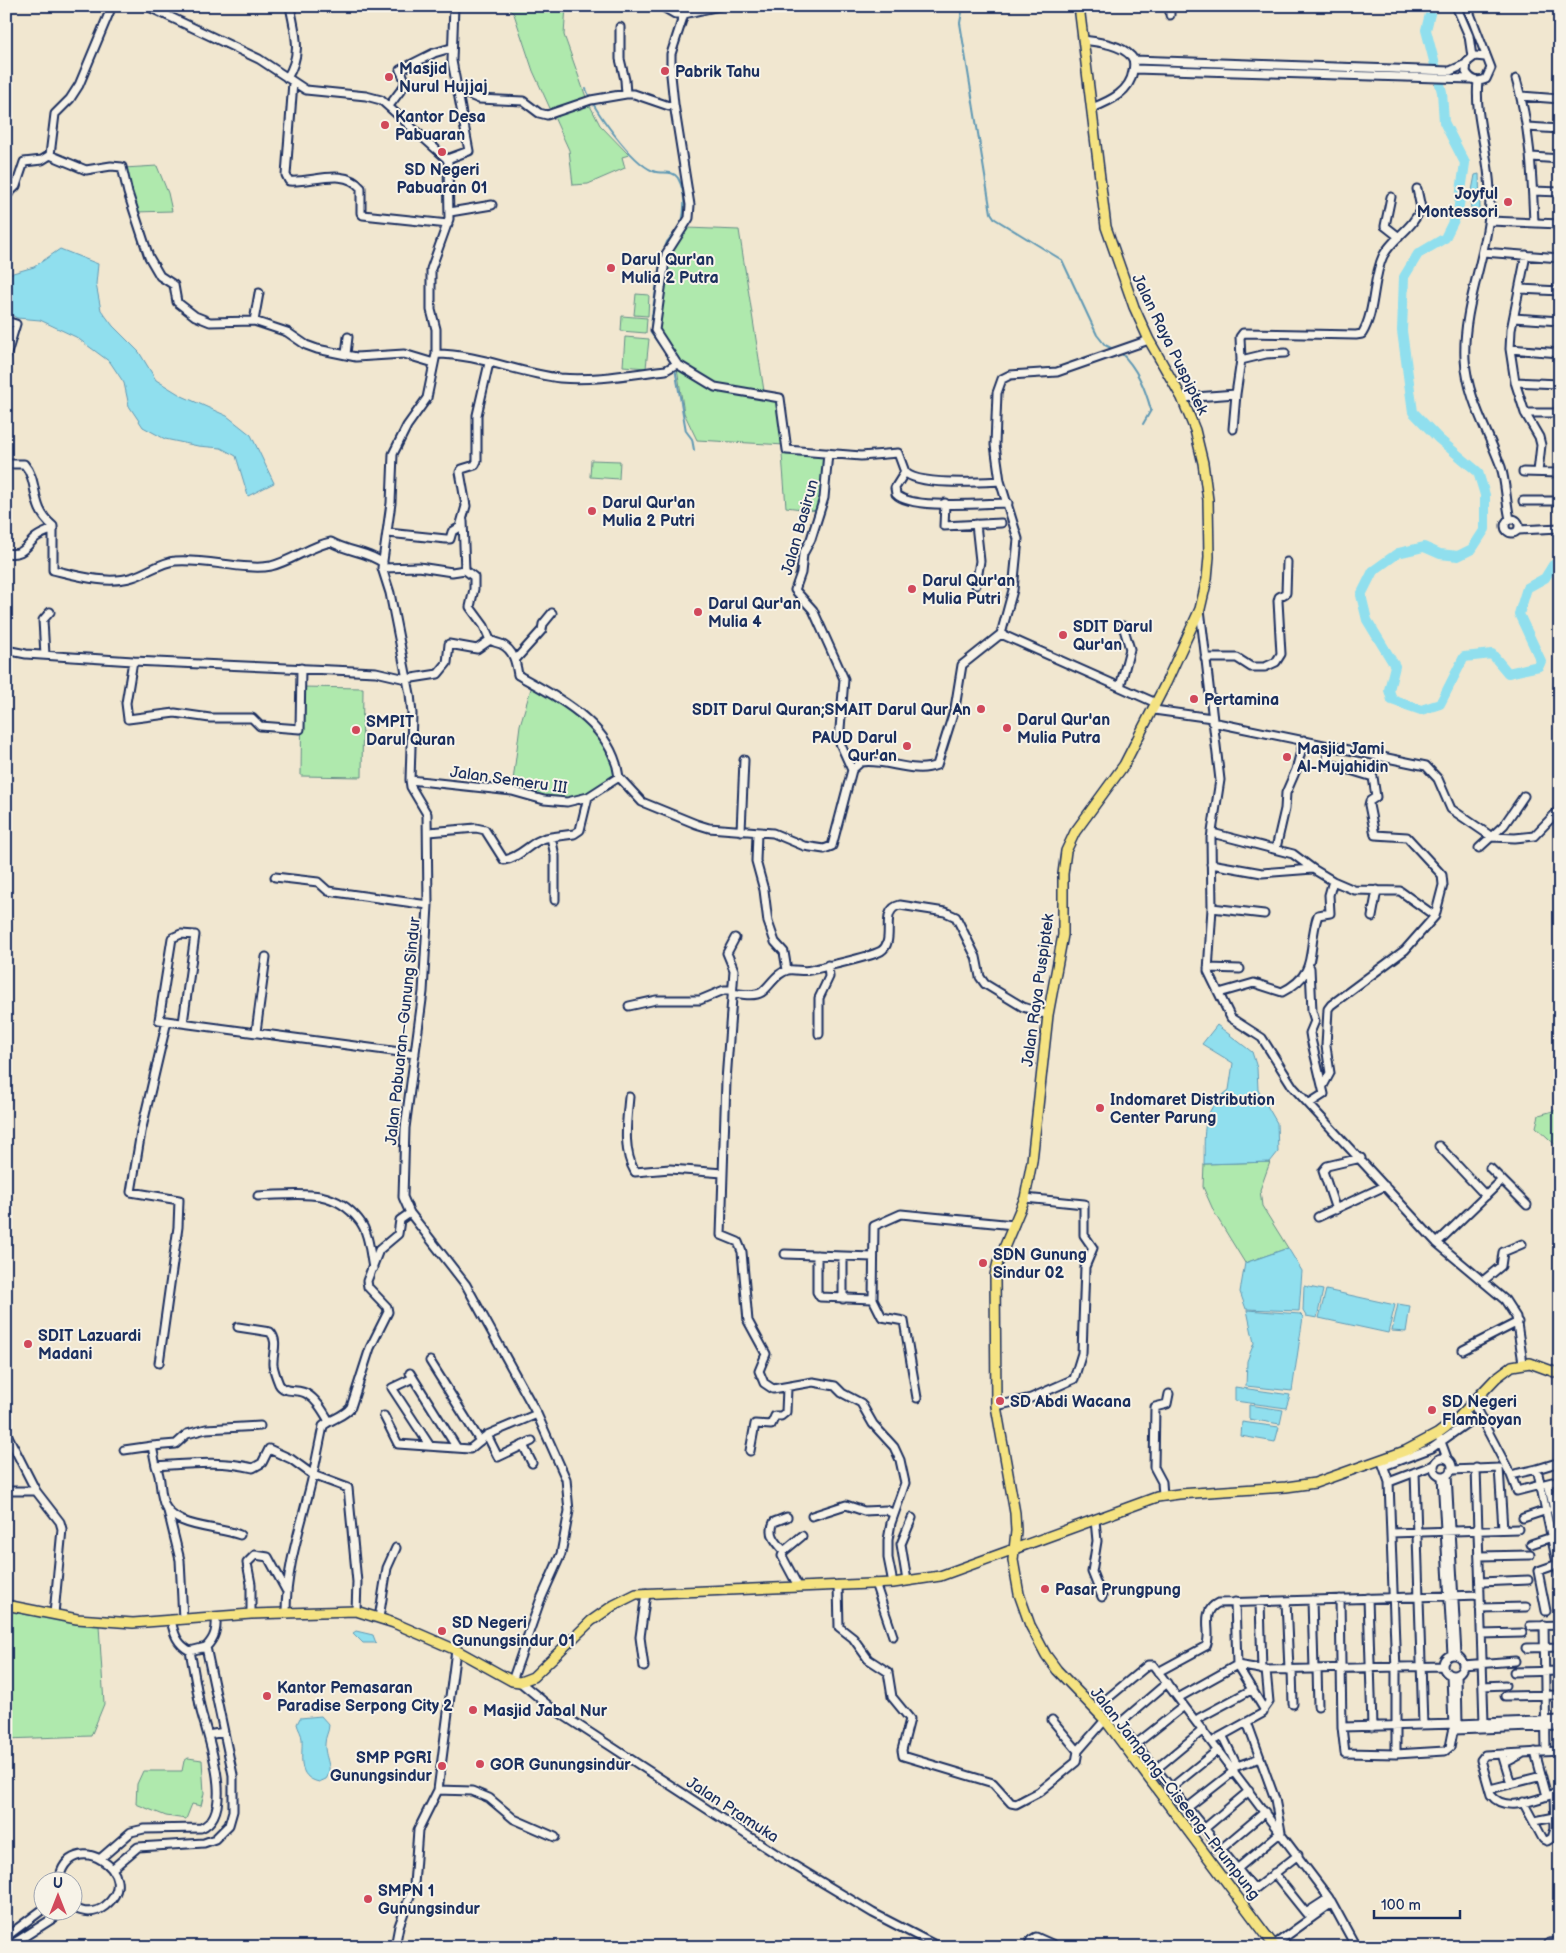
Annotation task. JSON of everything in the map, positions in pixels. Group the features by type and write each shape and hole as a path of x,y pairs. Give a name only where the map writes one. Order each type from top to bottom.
{"main road":[{"name":"Jalan Raya Puspiptek","path":"1014,1549 1015,1513 996,1406 995,1275 998,1262 1025,1198 1036,1130 1048,1015 1063,935 1063,874 1066,851 1075,832 1124,765 1155,706 1200,609 1207,579 1209,557 1208,500 1199,444 1182,398 1149,340 1134,307 1106,227 1079,6"},
{"path":"6,1605 77,1619 121,1622 286,1612 356,1611 379,1618 456,1650 516,1682 533,1677 598,1616 622,1600 646,1593 893,1583 949,1574 1136,1503 1163,1496 1305,1486 1382,1463 1430,1444 1440,1438 1500,1374 1512,1366 1523,1363 1541,1366 1560,1374"},
{"name":"Jalan Jampang–Ciseeng–Prumpung","path":"1014,1549 1013,1560 1019,1594 1030,1625 1046,1655 1057,1670 1098,1706 1105,1720 1274,1946"}],"street":[{"path":"50,155 55,114 70,99 79,85 112,6"},
{"path":"147,6 259,59 312,92 366,96 381,100 447,158 469,151 451,48 454,6"},
{"path":"290,6 297,42 296,60 290,80 286,175 290,181 344,178 354,181 361,188 362,213 365,216 448,224"},
{"path":"661,6 675,14 684,14 720,6"},
{"path":"849,6 854,6"},
{"path":"1170,6 1170,15"},
{"path":"1456,6 1469,36 1472,57"},
{"path":"1134,60 1450,75 1474,80 1486,79 1490,72 1490,64 1485,57 1467,6"},
{"path":"684,14 671,54 674,104 690,205 689,218 666,254 655,330 674,365 715,387 780,398 787,450 873,456 898,453 905,472 909,477 922,480 1000,481"},
{"path":"620,27 620,59 626,80 626,94"},
{"path":"1083,40 1112,46 1131,56 1134,60 1132,78 1122,92 1107,102 1092,108"},
{"path":"389,106 404,86 404,78 399,71 434,53 451,48"},
{"path":"1450,75 1466,64 1472,57 1478,55 1485,57"},
{"path":"1466,64 1466,72 1474,80 1489,165 1490,221 1467,326 1465,360 1472,397 1501,469 1510,519"},
{"path":"1134,69 1430,74"},
{"path":"1516,79 1532,157 1534,222"},
{"path":"458,90 479,99 523,101 539,113 547,115 555,114 592,100 626,94 634,94 669,106 674,104"},
{"path":"1521,96 1560,99"},
{"path":"1527,127 1560,128"},
{"path":"6,196 16,186 24,162 42,160 50,155"},
{"path":"50,155 86,170 111,166 122,167 128,193 149,257 160,276 174,285 177,302 195,316 210,322 254,321 288,332 311,348 356,357 404,354 434,363"},
{"path":"1532,157 1560,159"},
{"name":"Jalan Pabuaran–Gunung Sindur","path":"447,158 450,212 448,224 431,269 431,310 436,329 436,354 427,398 407,426 392,454 388,533 382,565 392,603 412,714 411,787 427,814 429,832 428,905 423,992 405,1128 402,1176 403,1197 410,1213 466,1285 537,1414 566,1479 567,1528 561,1554 540,1600 516,1682"},
{"path":"1233,429 1241,360 1240,337 1244,333 1356,336 1362,334 1373,301 1382,260 1388,248 1412,225 1421,208 1416,189"},
{"path":"1533,191 1560,192"},
{"path":"1392,197 1384,226 1399,238"},
{"path":"450,212 492,205"},
{"path":"1490,221 1560,224"},
{"path":"1483,252 1560,258"},
{"path":"1526,255 1510,348 1515,382 1525,413 1539,437 1541,445 1538,472"},
{"path":"1520,289 1560,291"},
{"path":"254,321 258,293"},
{"path":"1514,318 1560,321"},
{"path":"6,321 16,324 6,357"},
{"path":"346,354 348,337"},
{"path":"6,464 24,464 31,471 34,491 43,518 53,526 53,570 90,578 130,578 174,561 208,561 266,567 331,542 344,550 372,555 382,565 452,572 465,570 474,577 474,589 470,607 484,626 490,640 503,645 516,659 518,675 571,706 603,736 616,764 619,777 642,802 709,828 773,834 804,846 824,849 832,846 852,770 861,762 871,760 915,768 937,765 956,702 962,665 1001,634 1013,590 1018,546 1017,532 1000,481 994,436 997,393 1002,379 1010,375 1056,372 1149,340"},
{"path":"1510,348 1560,353"},
{"path":"1241,360 1266,354 1286,353"},
{"path":"436,354 462,356 522,372 562,378 666,370 674,365"},
{"path":"388,533 450,538 452,532 460,527 466,506 460,472 462,469 475,465 477,461 477,416 489,363"},
{"path":"1515,382 1560,384"},
{"path":"1182,398 1236,394"},
{"path":"1525,413 1556,413 1560,409"},
{"name":"Jalan Basirun","path":"828,453 824,498 811,539 803,554 800,580 795,590 816,616 844,679 839,741 852,770"},
{"path":"905,472 895,488 899,498 912,502 1008,503"},
{"path":"1523,472 1560,473"},
{"path":"1524,501 1560,500"},
{"path":"945,503 944,526 1001,523"},
{"path":"462,519 465,538 465,570"},
{"path":"1510,519 1519,523 1519,530"},
{"path":"1510,519 1505,525 1506,530 1512,533 1519,530 1560,528"},
{"path":"976,524 980,561 976,585"},
{"path":"6,553 16,553 27,549 34,539 53,529"},
{"path":"1205,658 1237,658 1251,667 1265,667 1276,662 1281,654 1278,596 1286,593 1287,562"},
{"path":"1200,609 1220,780 1212,833 1212,908 1208,968 1231,1018 1262,1038 1287,1079 1437,1242 1505,1300 1518,1322 1523,1363"},
{"path":"45,655 43,620 50,612"},
{"path":"516,659 542,630 543,624 552,613"},
{"path":"1120,687 1130,649 1123,626"},
{"path":"1001,634 1120,687 1155,706 1328,746 1426,766 1438,779 1451,809 1492,837 1515,838 1534,836 1560,809"},
{"path":"6,650 45,655 133,661 376,672 406,679 438,674 447,662 449,644 477,649 490,640"},
{"path":"133,661 126,703 128,719 175,714 210,718 252,718 260,726 300,729 300,668"},
{"path":"1276,848 1285,808 1286,791 1296,770 1304,740"},
{"path":"1323,1086 1330,1073 1326,1046 1328,1009 1405,950 1435,916 1443,884 1440,872 1407,837 1375,835 1369,805 1370,801 1376,796 1373,777 1327,763 1328,746"},
{"path":"741,831 744,760"},
{"name":"Jalan Semeru III","path":"410,780 512,791 556,802 576,801 588,797 619,777"},
{"path":"1479,848 1492,837 1515,811 1524,796"},
{"path":"429,832 476,828 485,830 504,860 515,858 540,838 574,834 580,830 588,797"},
{"path":"758,833 756,860 764,890 768,922 775,942 784,952 787,970"},
{"path":"1212,833 1276,848 1293,854 1333,881 1354,890 1400,891 1435,916"},
{"path":"551,837 554,856 555,900"},
{"path":"1211,864 1262,873 1313,869"},
{"path":"275,877 318,882 328,891 428,905"},
{"path":"1310,1103 1324,1094 1310,1033 1315,1021 1311,1002 1310,968 1314,927 1318,915 1330,913 1329,895 1333,881"},
{"path":"1372,917 1376,890"},
{"path":"629,1006 656,1000 700,1000 724,990 756,994 762,992 774,978 787,970 811,970 882,950 887,942 889,916 897,906 950,914 960,923 976,958 980,977 985,984 1023,1007 1048,1015"},
{"path":"1212,908 1264,914"},
{"path":"183,1023 195,935 181,934 172,938 159,1020 415,1054"},
{"path":"735,938 727,953 734,970 721,1236 738,1242 742,1252 748,1321 766,1354 760,1367 760,1376 764,1383 773,1389 813,1382 829,1383 861,1403 873,1424 894,1447 900,1460 905,1483 894,1514 888,1549 893,1583"},
{"path":"256,1032 266,957"},
{"path":"819,1034 819,998 829,977 828,965"},
{"path":"1208,968 1240,969"},
{"path":"1219,993 1254,983 1282,992 1289,989 1310,968"},
{"path":"159,1364 178,1227 179,1200 130,1192 141,1132 167,1021"},
{"path":"629,1097 627,1134 630,1162 635,1172 670,1170 723,1173"},
{"path":"1439,1146 1486,1196"},
{"path":"1336,1210 1323,1170 1327,1166 1361,1158"},
{"path":"1490,1168 1527,1205"},
{"path":"1437,1242 1502,1180"},
{"path":"1318,1217 1385,1186"},
{"path":"258,1196 324,1195 334,1198 360,1220 373,1268"},
{"path":"996,1406 1031,1398 1074,1379 1082,1353 1085,1267 1093,1248 1084,1235 1084,1204 1025,1198"},
{"path":"286,1612 289,1566 298,1541 323,1426 329,1421 347,1413 351,1407 370,1348 388,1312 386,1306 368,1287 367,1281 379,1250 398,1234 400,1220 410,1213"},
{"path":"917,1398 904,1321 882,1317 872,1299 874,1226 901,1214 1014,1225"},
{"path":"1483,1281 1501,1266 1503,1252 1522,1244"},
{"path":"785,1254 873,1257"},
{"path":"818,1255 818,1296 824,1298 872,1299"},
{"path":"843,1256 843,1299"},
{"path":"1463,1350 1518,1322"},
{"path":"238,1327 270,1332 275,1342 273,1365 280,1385 283,1389 307,1394 319,1406 329,1421"},
{"path":"430,1361 480,1441"},
{"path":"430,1446 392,1388 412,1376 457,1448"},
{"path":"750,1451 755,1424 770,1425 775,1416 781,1416 786,1412 787,1388"},
{"path":"1163,1496 1162,1482 1154,1467 1155,1406 1167,1404 1169,1394"},
{"path":"1473,1403 1511,1475 1517,1491 1560,1480"},
{"path":"384,1416 398,1444 470,1449 488,1435 537,1414"},
{"path":"124,1450 176,1444 187,1434 206,1429 260,1426"},
{"path":"6,1432 36,1492 60,1522 62,1529 54,1614"},
{"path":"488,1435 498,1457 532,1441"},
{"path":"1440,1438 1447,1458 1452,1463 1447,1474 1454,1655"},
{"path":"1430,1444 1436,1462 1436,1472 1447,1474 1476,1468 1499,1468 1503,1529"},
{"path":"523,1445 532,1463"},
{"path":"152,1446 156,1466 161,1477 162,1500 168,1511 180,1560 183,1619"},
{"path":"156,1466 217,1462 234,1463 253,1468 262,1463 269,1449 291,1459 313,1475 348,1488 357,1582 356,1611"},
{"path":"1389,1482 1447,1458"},
{"path":"1511,1475 1560,1462"},
{"path":"1382,1463 1389,1482 1392,1533 1396,1666 1396,1754"},
{"path":"1476,1468 1484,1723"},
{"path":"1537,1469 1554,1507 1558,1533 1560,1577"},
{"path":"1415,1472 1423,1725"},
{"path":"6,1491 36,1492"},
{"path":"812,1516 846,1505 864,1511 886,1510 894,1514"},
{"path":"1523,1518 1554,1507"},
{"path":"168,1511 189,1524 226,1529 240,1535"},
{"path":"784,1551 775,1541 772,1527 774,1522 786,1517"},
{"path":"906,1581 901,1544 912,1518"},
{"path":"1095,1520 1097,1541 1092,1572 1102,1597"},
{"path":"1392,1533 1518,1529"},
{"path":"1531,1544 1558,1533"},
{"path":"798,1586 782,1556 784,1551 802,1536"},
{"path":"379,1618 387,1568 396,1548"},
{"path":"251,1614 251,1584 247,1563 249,1559 255,1555 268,1557 286,1590"},
{"path":"1479,1556 1530,1555"},
{"path":"1546,1611 1538,1571 1558,1559"},
{"path":"1480,1582 1528,1580"},
{"path":"875,1584 893,1636"},
{"path":"838,1586 839,1628 854,1638 868,1659 888,1672 892,1697 910,1719 902,1750 903,1756 993,1783 1013,1805 1039,1792 1076,1762 1078,1751 1105,1720"},
{"path":"644,1667 640,1637 646,1593"},
{"path":"1158,1672 1206,1646 1208,1641 1207,1619 1213,1606 1218,1603 1480,1595"},
{"path":"1368,1598 1372,1727"},
{"path":"1340,1599 1343,1750 1347,1754 1445,1751 1450,1747 1455,1728 1454,1675 1463,1665 1482,1662 1515,1661"},
{"path":"1312,1600 1318,1706"},
{"path":"1286,1601 1293,1704"},
{"path":"1235,1602 1237,1665 1264,1709"},
{"path":"1260,1602 1264,1670 1269,1702 1263,1713 1219,1738 1236,1766 1260,1758"},
{"path":"1480,1608 1526,1606"},
{"path":"171,1620 174,1634 181,1646 190,1651 206,1647 213,1640 217,1627 216,1617"},
{"path":"1530,1626 1560,1625"},
{"path":"1544,1626 1546,1751"},
{"path":"1481,1634 1522,1633"},
{"path":"112,1869 138,1847 204,1843 216,1839 224,1832 233,1810 233,1776 206,1647"},
{"path":"1526,1648 1560,1647"},
{"path":"395,1947 402,1916 414,1885 418,1830 438,1790 456,1650"},
{"path":"101,1858 131,1832 144,1829 201,1828 212,1822 217,1808 217,1777 190,1651"},
{"path":"1454,1655 1463,1661 1463,1665"},
{"path":"1454,1655 1445,1658 1443,1666 1447,1673 1454,1675"},
{"path":"1298,1855 1254,1888 1119,1724 1098,1706 1148,1665 1153,1665 1281,1832 1298,1855 1331,1900 1356,1947"},
{"path":"1178,1698 1237,1665 1264,1670 1443,1666"},
{"path":"1514,1672 1560,1671"},
{"name":"Jalan Pramuka","path":"516,1682 557,1711 790,1863 873,1913 939,1947"},
{"path":"1119,1724 1167,1683"},
{"path":"1483,1686 1505,1685"},
{"path":"1200,1718 1253,1689"},
{"path":"1505,1696 1560,1695"},
{"path":"1136,1744 1184,1706"},
{"path":"1052,1720 1078,1751"},
{"path":"1342,1727 1423,1725 1455,1728 1546,1723 1560,1720"},
{"path":"1247,1722 1275,1799 1281,1832"},
{"path":"1455,1728 1484,1723 1546,1723 1560,1726"},
{"path":"1156,1769 1203,1730"},
{"path":"208,1735 224,1732"},
{"path":"1171,1788 1218,1750"},
{"path":"1554,1794 1509,1805 1494,1798 1482,1758 1485,1755 1546,1751 1560,1752"},
{"path":"1505,1763 1526,1752"},
{"path":"1523,1802 1535,1821 1543,1839 1547,1841 1552,1838 1555,1829 1554,1794 1542,1776 1535,1752"},
{"path":"1502,1754 1511,1784"},
{"path":"1187,1808 1234,1771"},
{"path":"1490,1789 1542,1776"},
{"path":"438,1790 472,1791 489,1798 514,1819 555,1837"},
{"path":"1204,1829 1249,1791"},
{"path":"1221,1849 1265,1812"},
{"path":"1535,1821 1554,1817"},
{"path":"1237,1869 1281,1832"},
{"path":"63,1870 77,1857 93,1855 101,1858 116,1876 115,1891 107,1904 94,1911 82,1911"},
{"path":"1274,1872 1306,1913 1331,1900"},
{"path":"1274,1946 1331,1900"},
{"path":"6,1937 32,1918"},
{"path":"8,1947 50,1920"},
{"path":"1028,1947 1031,1940 1036,1937 1054,1945"},
{"path":"1549,1943 1560,1942"}],"green space":[{"path":"506,6 566,6 564,35 587,100 600,125 629,155 622,157 625,168 588,184 573,185 569,150 533,71 514,14"},
{"path":"157,166 168,193 172,211 135,212 124,168"},
{"path":"687,228 739,230 764,391 720,386 704,379 676,357 656,326 672,249"},
{"path":"636,294 649,295 648,316 634,315"},
{"path":"622,316 647,318 646,333 621,331"},
{"path":"625,337 649,339 646,368 623,366"},
{"path":"677,368 702,384 718,391 768,397 779,401 785,445 697,440 684,413"},
{"path":"782,455 826,456 817,511 786,507"},
{"path":"591,460 620,461 619,479 590,477"},
{"path":"533,682 574,704 612,744 619,772 595,794 583,800 562,802 512,789 520,725"},
{"path":"302,687 363,688 362,777 301,776"},
{"path":"1560,1109 1560,1149 1536,1127 1539,1115"},
{"path":"1270,1162 1260,1190 1262,1206 1288,1248 1245,1263 1215,1214 1203,1187 1204,1164"},
{"path":"6,1606 99,1625 104,1704 91,1736 6,1739"},
{"path":"188,1758 202,1760 204,1793 201,1806 192,1804 186,1819 166,1816 136,1804 137,1784 143,1771 182,1771 184,1761"}],"water":[{"path":"1479,174 1480,208 1478,211 1471,208 1470,201 1475,175"},
{"path":"60,249 98,264 96,284 101,310 113,326 139,352 156,380 182,396 227,416 251,435 274,483 248,496 236,456 221,448 198,446 165,439 143,427 129,406 124,383 110,362 76,337 40,320 17,318 6,312 6,275 34,267"},
{"path":"1217,1025 1252,1052 1257,1068 1258,1090 1277,1123 1278,1152 1270,1162 1204,1164 1206,1122 1213,1106 1229,1090 1233,1063 1202,1044"},
{"path":"1288,1248 1302,1271 1299,1311 1246,1309 1240,1292 1245,1263"},
{"path":"1304,1286 1323,1290 1317,1318 1306,1316 1303,1311"},
{"path":"1326,1290 1395,1305 1388,1333 1319,1318"},
{"path":"1398,1304 1410,1306 1406,1332 1392,1331"},
{"path":"1247,1310 1300,1314 1303,1317 1292,1391 1246,1386 1247,1361 1254,1343"},
{"path":"1235,1387 1290,1395 1286,1408 1235,1401"},
{"path":"1249,1405 1283,1410 1280,1424 1249,1419"},
{"path":"1242,1422 1279,1427 1275,1442 1241,1436"},
{"path":"356,1631 373,1635 376,1643 363,1643 353,1633"},
{"path":"321,1716 329,1725 325,1749 329,1771 326,1779 319,1782 307,1776 304,1771 302,1765 302,1737 297,1724 300,1718"}],"waterway":[{"path":"963,6 960,23 991,213 995,219 1062,260 1097,335 1105,345 1113,349"},
{"path":"1432,6 1426,30 1442,92 1444,122 1465,163 1458,212 1445,238 1418,254 1404,277 1402,331 1413,412 1439,439 1478,472 1485,495 1485,529 1472,549 1458,556 1440,554 1424,547 1398,553 1373,571 1361,595 1367,620 1395,666 1389,690 1392,700 1421,710 1440,704 1464,657 1492,654 1508,673 1539,666 1541,661 1519,614 1527,588 1545,578 1553,565 1560,561"},
{"path":"586,89 605,122 634,157 653,171 676,175 682,189 684,201 682,223"},
{"path":"669,358 651,333 652,316 661,258 667,242 678,229"},
{"path":"1120,352 1136,372 1149,402 1151,410 1143,424"},
{"path":"675,368 686,431 692,439 694,450"}],"place":[{"name":"Pabrik Tahu","path":"665,71"},
{"name":"Masjid Nurul Hujjaj","path":"389,77"},
{"name":"Kantor Desa Pabuaran","path":"385,125"},
{"name":"SD Negeri Pabuaran 01","path":"442,152"},
{"name":"Joyful Montessori","path":"1508,202"},
{"name":"Darul Qur'an Mulia 2 Putra","path":"611,268"},
{"name":"Darul Qur'an Mulia 2 Putri","path":"592,511"},
{"name":"Darul Qur'an Mulia Putri","path":"912,589"},
{"name":"Darul Qur'an Mulia 4","path":"698,612"},
{"name":"SDIT Darul Qur'an","path":"1063,635"},
{"name":"Pertamina","path":"1194,699"},
{"name":"SDIT Darul Quran;SMAIT Darul Qur An","path":"981,709"},
{"name":"Darul Qur'an Mulia Putra","path":"1007,728"},
{"name":"SMPIT Darul Quran","path":"356,730"},
{"name":"PAUD Darul Qur'an","path":"907,746"},
{"name":"Masjid Jami Al-Mujahidin","path":"1287,757"},
{"name":"Indomaret Distribution Center Parung","path":"1100,1108"},
{"name":"SDN Gunung Sindur 02","path":"983,1263"},
{"name":"SDIT Lazuardi Madani","path":"28,1344"},
{"name":"SD Abdi Wacana","path":"1000,1401"},
{"name":"SD Negeri Flamboyan","path":"1432,1410"},
{"name":"Pasar Prungpung","path":"1045,1589"},
{"name":"SD Negeri Gunungsindur 01","path":"442,1631"},
{"name":"Kantor Pemasaran Paradise Serpong City 2","path":"267,1696"},
{"name":"Masjid Jabal Nur","path":"473,1710"},
{"name":"GOR Gunungsindur","path":"480,1764"},
{"name":"SMP PGRI Gunungsindur","path":"442,1766"},
{"name":"SMPN 1 Gunungsindur","path":"368,1899"}]}
